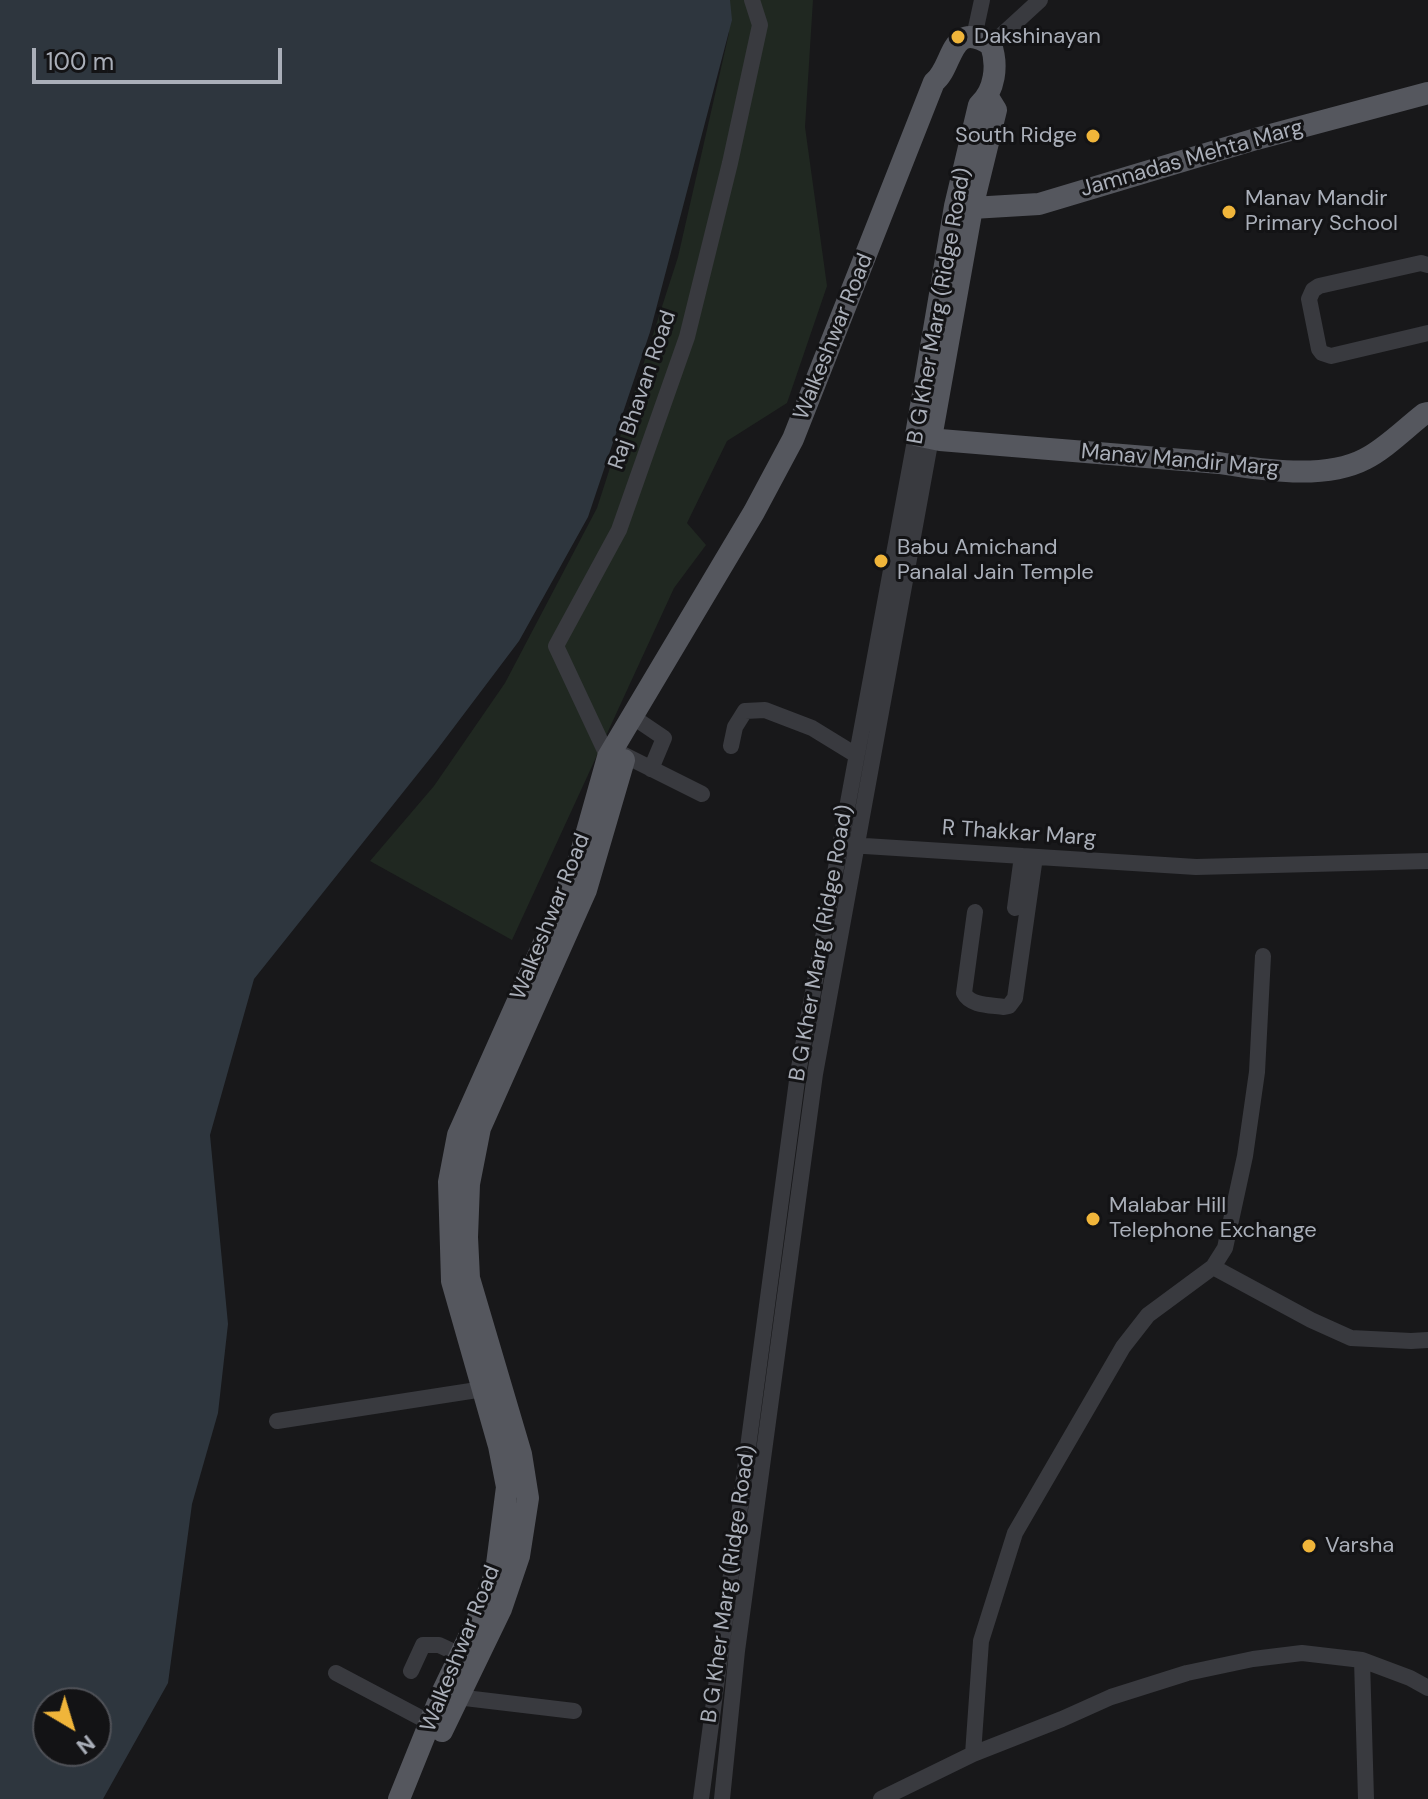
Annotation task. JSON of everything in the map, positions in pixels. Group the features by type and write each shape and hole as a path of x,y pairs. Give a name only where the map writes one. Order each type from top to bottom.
{"main road":[{"name":"Walkeshwar Road","path":"414,1799 449,1696 468,1659 501,1609 519,1556 528,1498 521,1454 491,1388 488,1341 460,1280 467,1237 459,1183 480,1128 586,890 605,830 617,757 793,439 934,82 941,76 951,51 965,39 982,41"},
{"name":"B G Kher Marg (Ridge Road)","path":"924,437 963,207 996,110 988,97 995,56 982,41"},
{"name":"Jamnadas Mehta Marg","path":"963,207 1039,204 1256,139 1428,93"},
{"name":"Manav Mandir Marg","path":"924,437 1219,463 1265,471 1333,470 1367,459 1428,413"},
{"name":"Walkeshwar Road","path":"399,1799 437,1726"}],"street":[{"name":"Raj Bhavan Road","path":"617,757 556,646 619,530 687,337 760,25 752,0"},
{"path":"982,0 982,41"},
{"path":"982,41 1040,0"},
{"path":"1428,265 1421,263 1319,286 1309,299 1319,349 1327,355 1428,333"},
{"name":"B G Kher Marg (Ridge Road)","path":"722,1799 737,1651 848,844 856,755 924,437"},
{"name":"B G Kher Marg (Ridge Road)","path":"701,1799 798,1073 848,844 924,437"},
{"path":"731,746 735,727 745,711 765,710 812,728 856,755"},
{"path":"639,721 664,738 651,769"},
{"path":"617,757 651,769 702,794"},
{"name":"R Thakkar Marg","path":"848,844 1196,867 1428,861"},
{"path":"1015,908 1028,856"},
{"path":"975,912 965,998 969,1002 1009,1006 1015,998 1028,856"},
{"path":"973,1754 981,1641 1015,1533 1123,1347 1148,1315 1213,1267 1225,1248 1245,1156 1257,1072 1263,956"},
{"path":"1213,1267 1351,1338 1428,1340"},
{"path":"277,1421 491,1388"},
{"path":"411,1671 423,1645 439,1645 468,1659"},
{"path":"881,1799 973,1754 1111,1697 1187,1673 1253,1659 1302,1653 1362,1660 1428,1688"},
{"path":"1362,1660 1366,1799"},
{"path":"336,1673 437,1726"},
{"path":"449,1696 574,1711"}],"shaded area":[{"path":"0,0 730,0 732,20 650,332 588,517 519,641 436,751 254,979 210,1135 228,1324 218,1413 192,1504 168,1683 103,1799 0,1799"},
{"path":"718,0 813,0 805,127 827,286 787,403 727,441 687,523 706,545 674,588 512,940 370,861 434,786 505,683 597,508 678,257 729,33"}],"place":[{"name":"Dakshinayan","path":"958,37"},
{"name":"South Ridge","path":"1093,136"},
{"name":"Manav Mandir Primary School","path":"1229,212"},
{"name":"Babu Amichand Panalal Jain Temple","path":"881,561"},
{"name":"Malabar Hill Telephone Exchange","path":"1093,1219"},
{"name":"Varsha","path":"1309,1546"}]}
